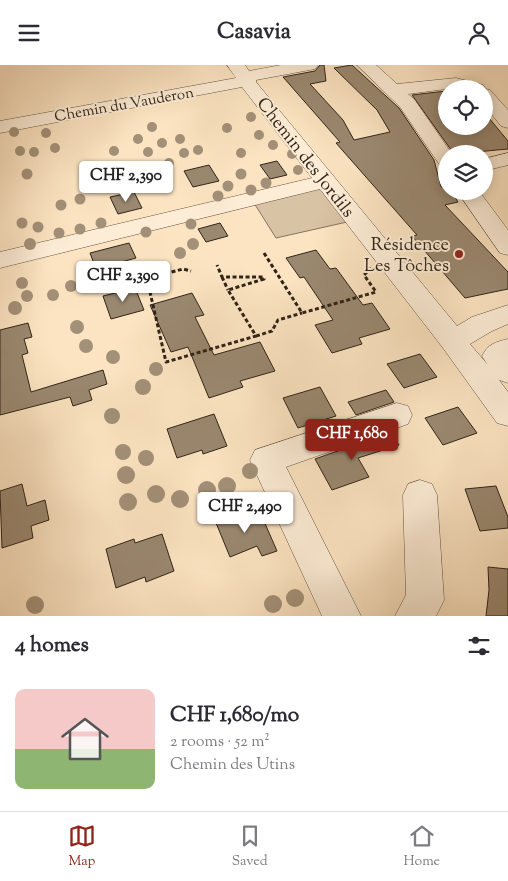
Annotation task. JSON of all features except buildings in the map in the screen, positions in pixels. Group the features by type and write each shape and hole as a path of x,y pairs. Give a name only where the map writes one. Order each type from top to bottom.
{"street":[{"name":"Chemin du Vauderon","path":"0,127 243,74 309,65"},
{"path":"366,65 411,108 438,148"},
{"name":"Chemin des Jordils","path":"243,74 508,414"},
{"path":"393,89 438,85"},
{"path":"493,104 508,122"},
{"path":"493,163 508,159"},
{"path":"0,260 326,181"},
{"path":"474,200 508,247"},
{"path":"453,341 482,324 508,314"},
{"path":"508,349 500,351 496,356 508,372"},
{"path":"342,616 266,460 397,415"},
{"path":"414,616 425,600 420,495"}],"path":[{"path":"264,253 302,313"},
{"path":"217,265 228,290 256,336"},
{"path":"115,287 183,269 191,271"},
{"path":"147,279 154,296 160,347 166,362 272,331 278,320 376,292 364,275 368,269"},
{"path":"222,277 263,277 264,279 228,290"}],"shaded area":[{"path":"315,188 323,190 347,222 276,238 254,203"}],"place":[{"name":"Résidence Les Tôches","path":"459,254"}]}
